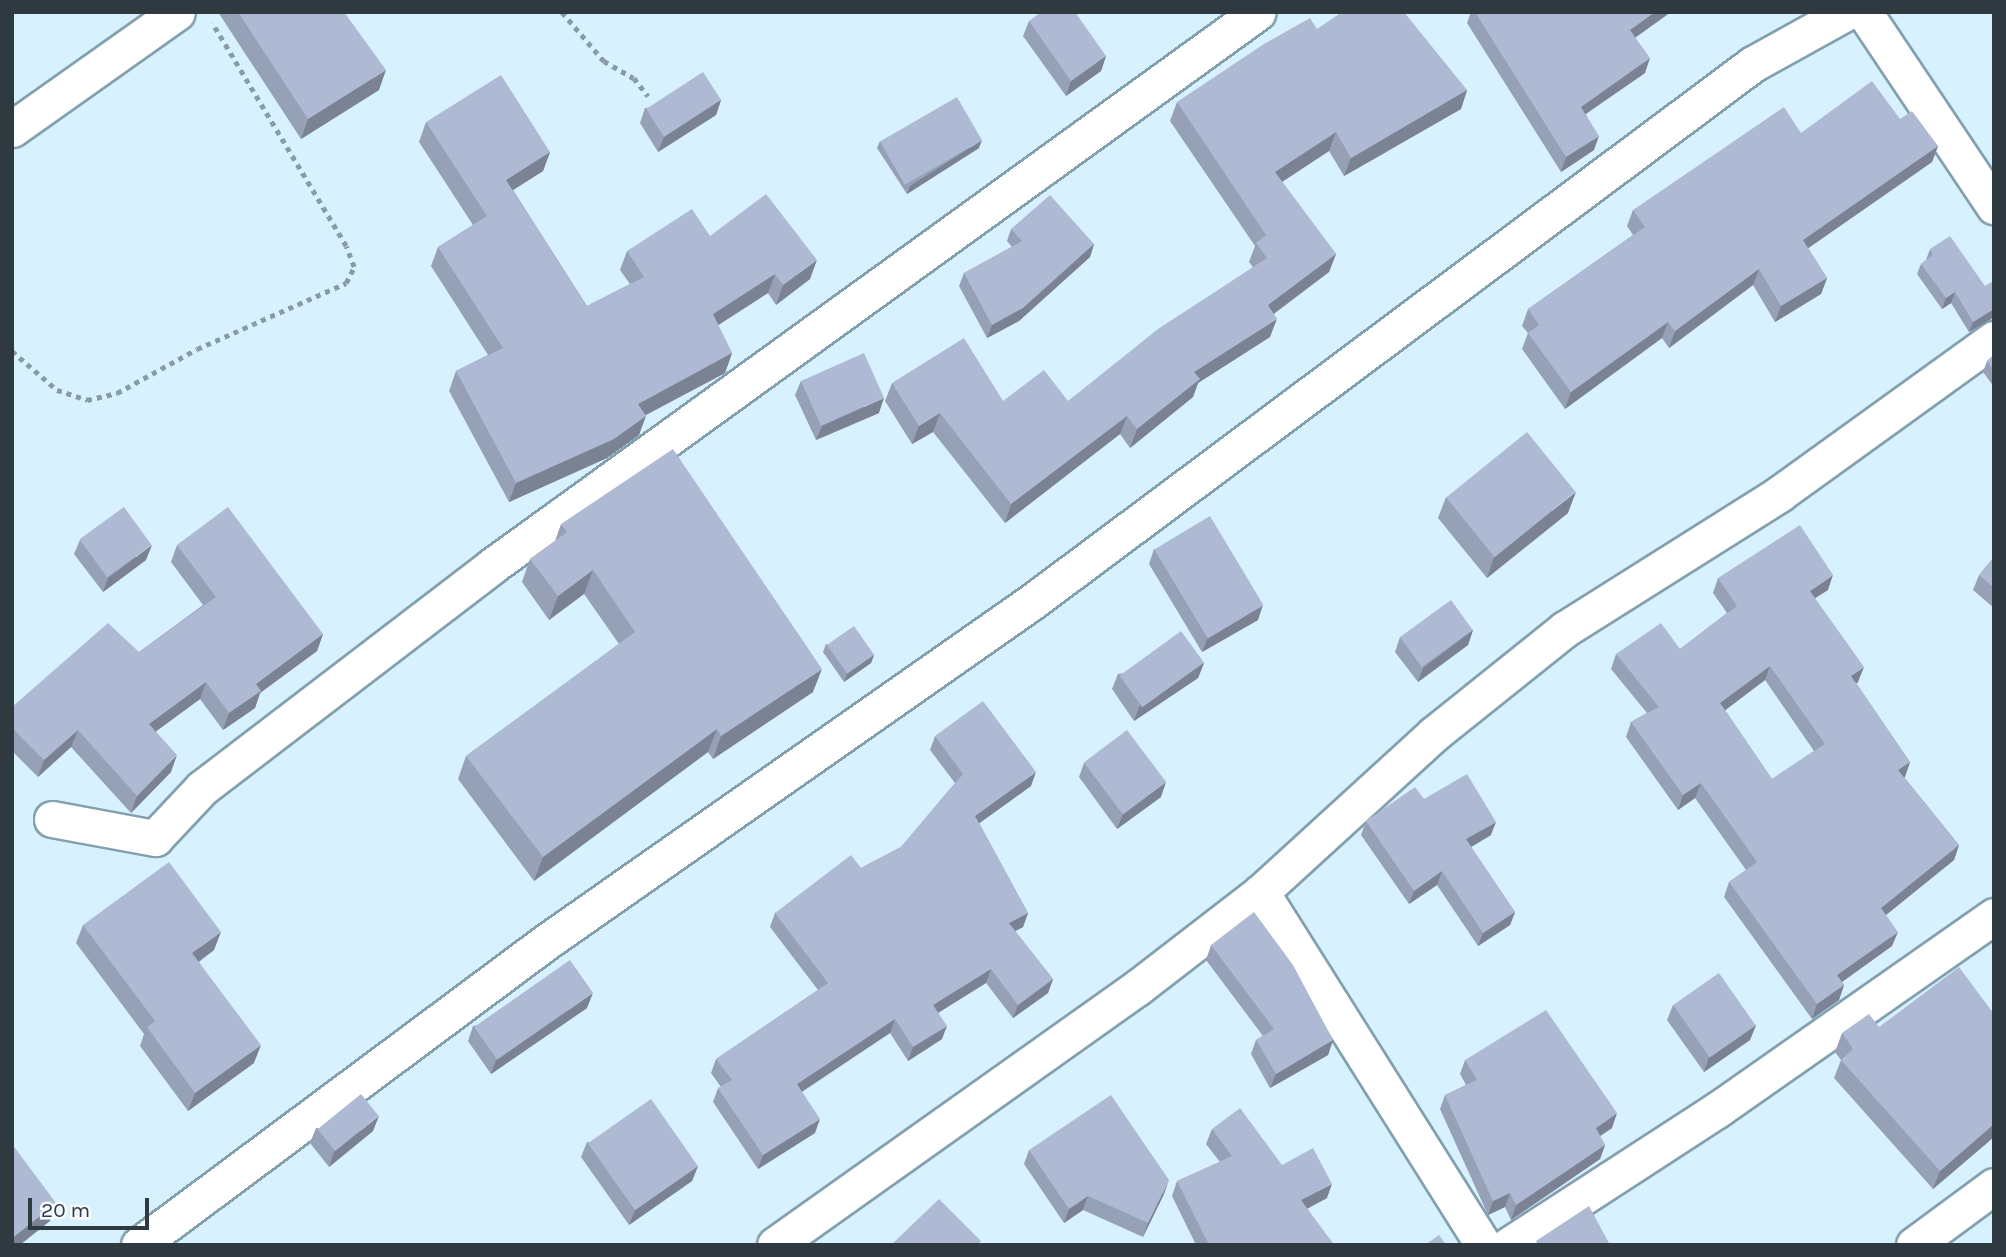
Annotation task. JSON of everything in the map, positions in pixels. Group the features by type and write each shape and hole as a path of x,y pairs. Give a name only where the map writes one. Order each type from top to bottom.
{"street":[{"path":"12,128 177,12"},
{"path":"52,819 155,838 202,788 492,566 1258,12"},
{"path":"139,1245 568,927 1044,593 1753,64 1847,12"},
{"path":"1864,12 1994,206"},
{"path":"775,1245 1137,988 1261,892 1434,734 1564,629 1779,494 1994,339"},
{"path":"1261,892 1483,1245"},
{"path":"1509,1245 1717,1110 1994,916"},
{"path":"1914,1245 1994,1186"}],"path":[{"path":"12,351 57,390 87,400 117,393 197,349 346,283 354,267 346,246 206,12"},
{"path":"562,12 604,61 648,96"}],"building":[{"path":"238,12 344,12 386,70 308,119"},
{"path":"1041,12 1075,12 1106,56 1071,81 1029,21"},
{"path":"1342,12 1404,12 1467,90 1351,158 1336,132 1275,172 1336,254 1268,305 1277,319 1194,372 1200,379 1137,429 1127,416 1011,504 940,413 919,426 892,383 964,338 1003,401 1044,370 1068,401 1158,329 1267,258 1256,243 1266,235 1177,102 1264,44 1310,18 1317,29"},
{"path":"1475,12 1655,12 1630,30 1650,58 1581,107 1599,136 1566,157"},
{"path":"703,72 721,100 664,137 646,109"},
{"path":"501,75 550,152 506,180 587,306 644,277 627,251 692,209 710,236 766,194 817,260 783,285 775,274 713,314 732,353 638,404 646,416 614,439 516,483 456,371 503,348 438,247 487,216 426,122"},
{"path":"1872,81 1900,119 1912,111 1938,146 1803,240 1827,278 1781,306 1759,269 1675,331 1668,322 1571,392 1528,333 1539,325 1528,309 1645,227 1633,210 1784,107 1801,133"},
{"path":"957,97 982,140 905,185 880,142"},
{"path":"1050,195 1094,244 1023,308 992,325 964,273 1022,241 1011,229"},
{"path":"1950,236 1985,286 1994,281 1994,309 1973,322 1955,292 1946,298 1921,264 1933,255 1930,249"},
{"path":"864,353 884,398 821,426 801,381"},
{"path":"1994,355 1994,371 1987,361"},
{"path":"1527,432 1575,492 1495,557 1446,497"},
{"path":"673,449 822,669 721,736 717,729 543,857 466,756 635,632 593,570 558,596 530,559 567,532 561,524"},
{"path":"124,507 152,545 107,577 80,539"},
{"path":"228,507 323,634 256,684 261,691 229,713 206,682 149,724 177,755 137,796 78,730 44,760 12,728 12,707 108,623 139,652 216,597 177,545"},
{"path":"1210,516 1264,605 1208,639 1154,549"},
{"path":"1800,525 1833,575 1810,591 1864,667 1851,676 1910,762 1898,770 1959,845 1881,908 1898,932 1837,975 1844,985 1817,1004 1729,882 1757,862 1701,783 1683,795 1631,722 1659,707 1616,654 1661,623 1680,649 1737,606 1718,578","holes":["1770,666 1825,744 1772,779 1720,703"]},
{"path":"1994,557 1994,588 1979,575"},
{"path":"1451,600 1473,630 1422,667 1400,637"},
{"path":"854,626 874,655 847,674 827,645"},
{"path":"1181,631 1204,663 1142,707 1120,676"},
{"path":"983,701 1036,772 975,816 1028,913 1009,923 1053,979 1018,1005 991,969 933,1005 947,1026 913,1047 895,1019 797,1084 820,1119 763,1155 718,1088 732,1080 716,1059 828,983 775,913 851,855 861,868 901,847 963,774 935,736"},
{"path":"1127,730 1166,782 1123,814 1084,762"},
{"path":"1467,774 1496,822 1466,839 1515,912 1483,933 1442,871 1414,891 1366,821 1415,787 1424,799"},
{"path":"169,862 221,932 192,953 261,1045 195,1093 147,1027 155,1021 83,925"},
{"path":"1254,912 1293,965 1333,1040 1276,1074 1256,1040 1274,1029 1211,945"},
{"path":"570,960 593,993 497,1060 474,1027"},
{"path":"1959,967 1994,1014 1994,1124 1940,1171 1841,1060 1853,1049 1842,1033 1869,1014 1879,1027"},
{"path":"1719,973 1756,1025 1710,1058 1673,1005"},
{"path":"1546,1010 1617,1113 1596,1128 1605,1145 1516,1205 1510,1193 1493,1201 1445,1095 1477,1080 1465,1060"},
{"path":"361,1094 379,1116 335,1151 317,1129"},
{"path":"1111,1095 1169,1180 1148,1223 1088,1196 1069,1209 1029,1150"},
{"path":"651,1099 698,1166 635,1210 588,1143"},
{"path":"1240,1108 1282,1165 1313,1148 1332,1184 1301,1200 1334,1245 1209,1245 1177,1181 1232,1156 1212,1129"},
{"path":"12,1144 56,1203 12,1238"},
{"path":"939,1199 981,1241 977,1245 891,1245"},
{"path":"1589,1206 1610,1245 1538,1245 1536,1241"},
{"path":"1439,1235 1446,1245 1425,1245"}]}
